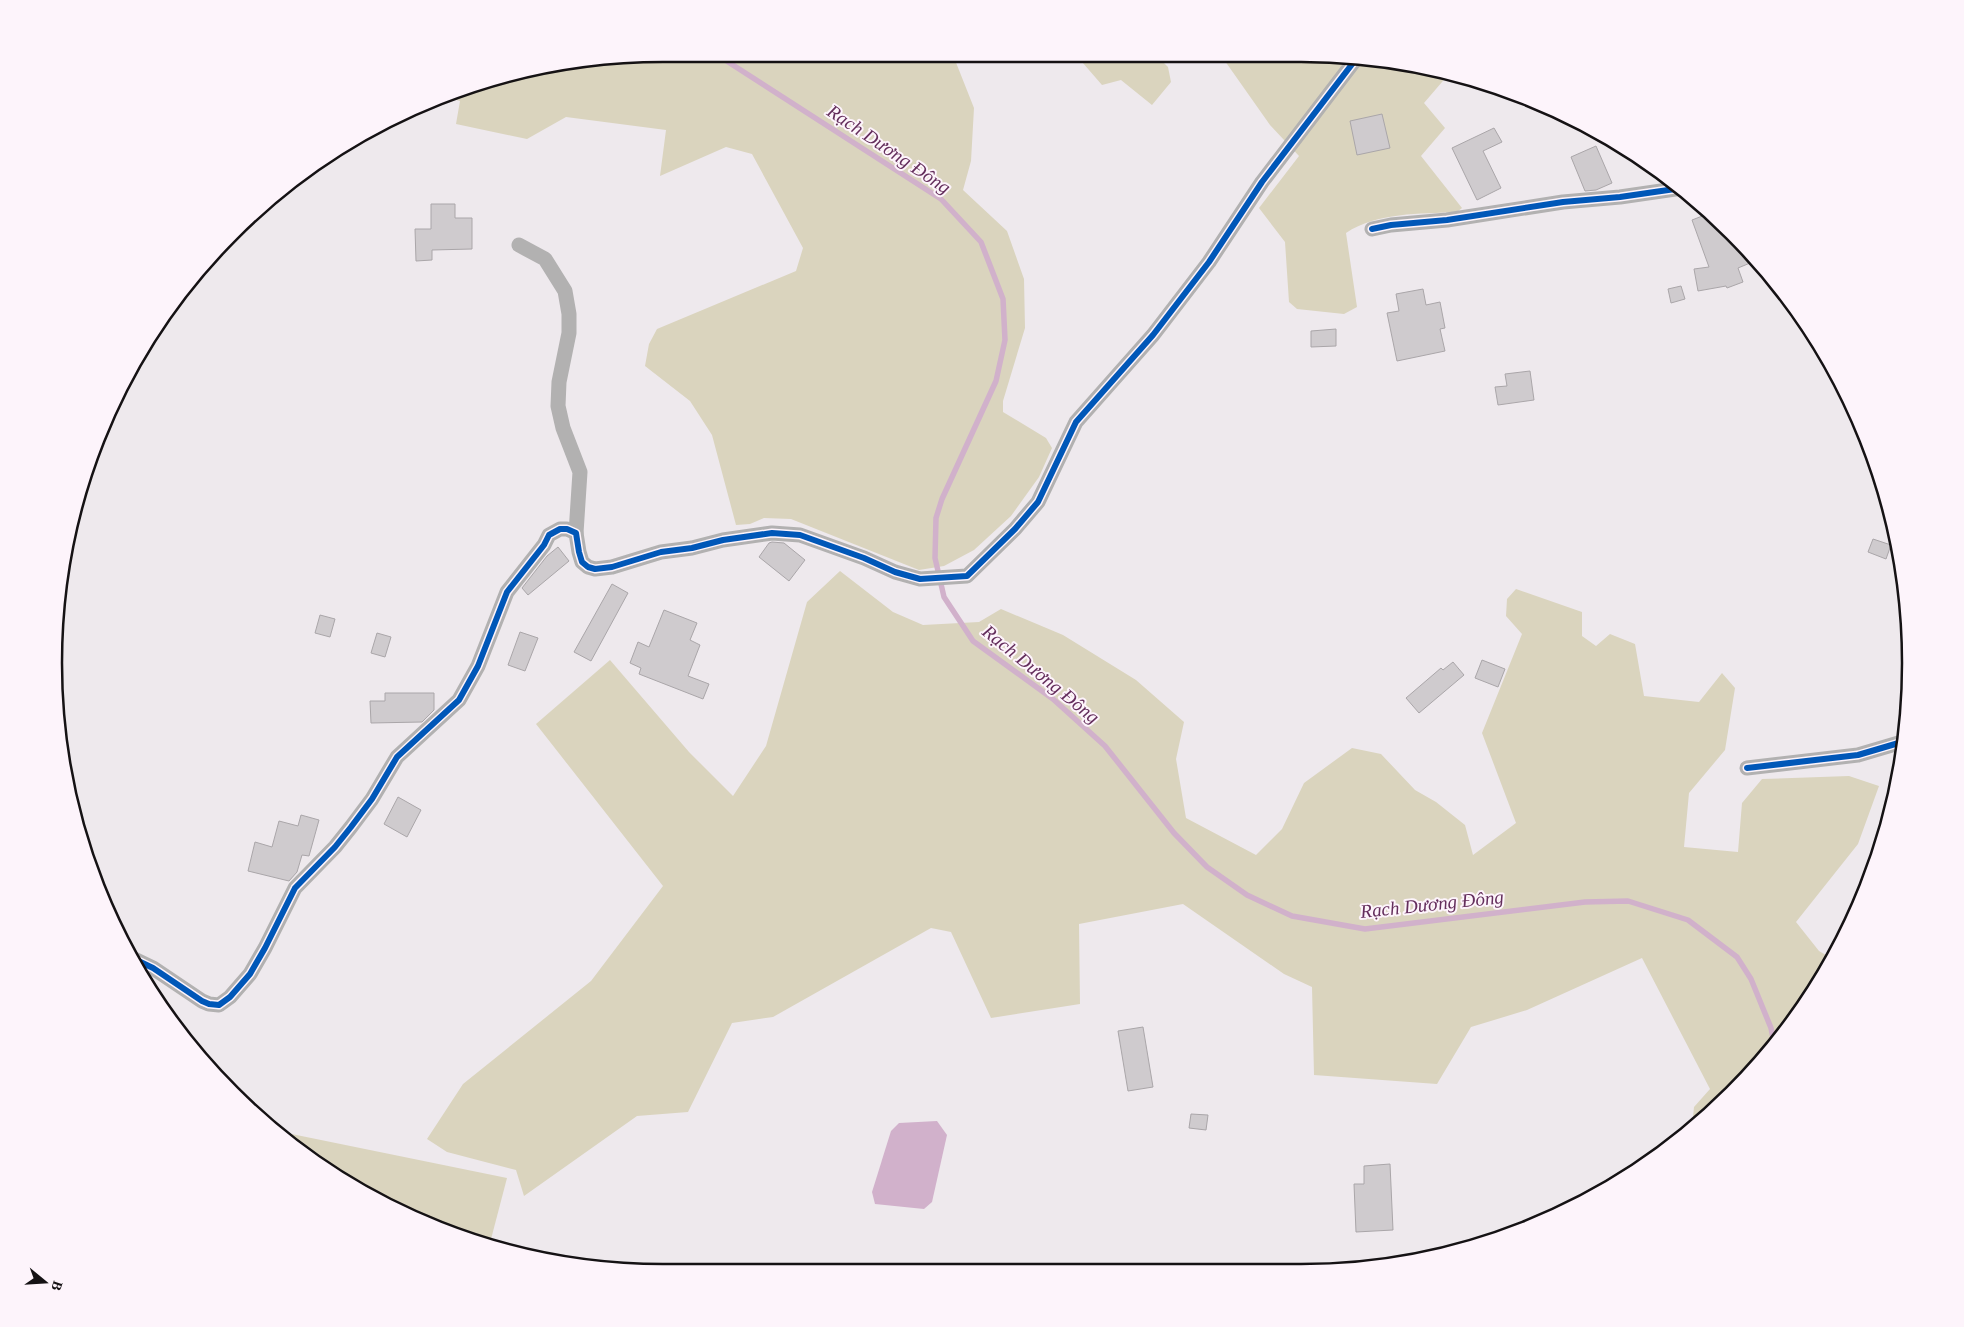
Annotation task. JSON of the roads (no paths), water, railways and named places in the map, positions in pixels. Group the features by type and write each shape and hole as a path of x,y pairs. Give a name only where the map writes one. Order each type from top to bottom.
{"street":[{"path":"519,245 545,259 565,291 569,314 569,333 559,382 558,406 563,428 580,472 576,533 578,552 582,562 588,567 595,569 612,567 661,552 772,533 800,535 864,558 895,572 920,579 967,576 1015,529 1038,502 1076,422 1152,335 1209,262 1262,182 1351,65"},
{"path":"1372,229 1391,225 1447,220 1563,202 1620,198 1670,190"},
{"path":"142,963 209,1004 219,1005 230,997 250,974 295,888 335,847 351,827 372,799 397,757 459,700 478,666 507,592 544,545 549,535 560,529 567,529 576,533"},
{"path":"1747,768 1858,755 1896,744"}],"waterway":[{"name":"Rạch Dương Đông","path":"728,62 941,199 981,242 1003,299 1005,340 996,381 942,499 936,518 935,558 944,597 973,641 1053,699 1105,746 1174,833 1207,867 1247,895 1292,916 1365,929 1585,902 1628,901 1688,920 1737,957 1751,979 1772,1035"}]}
